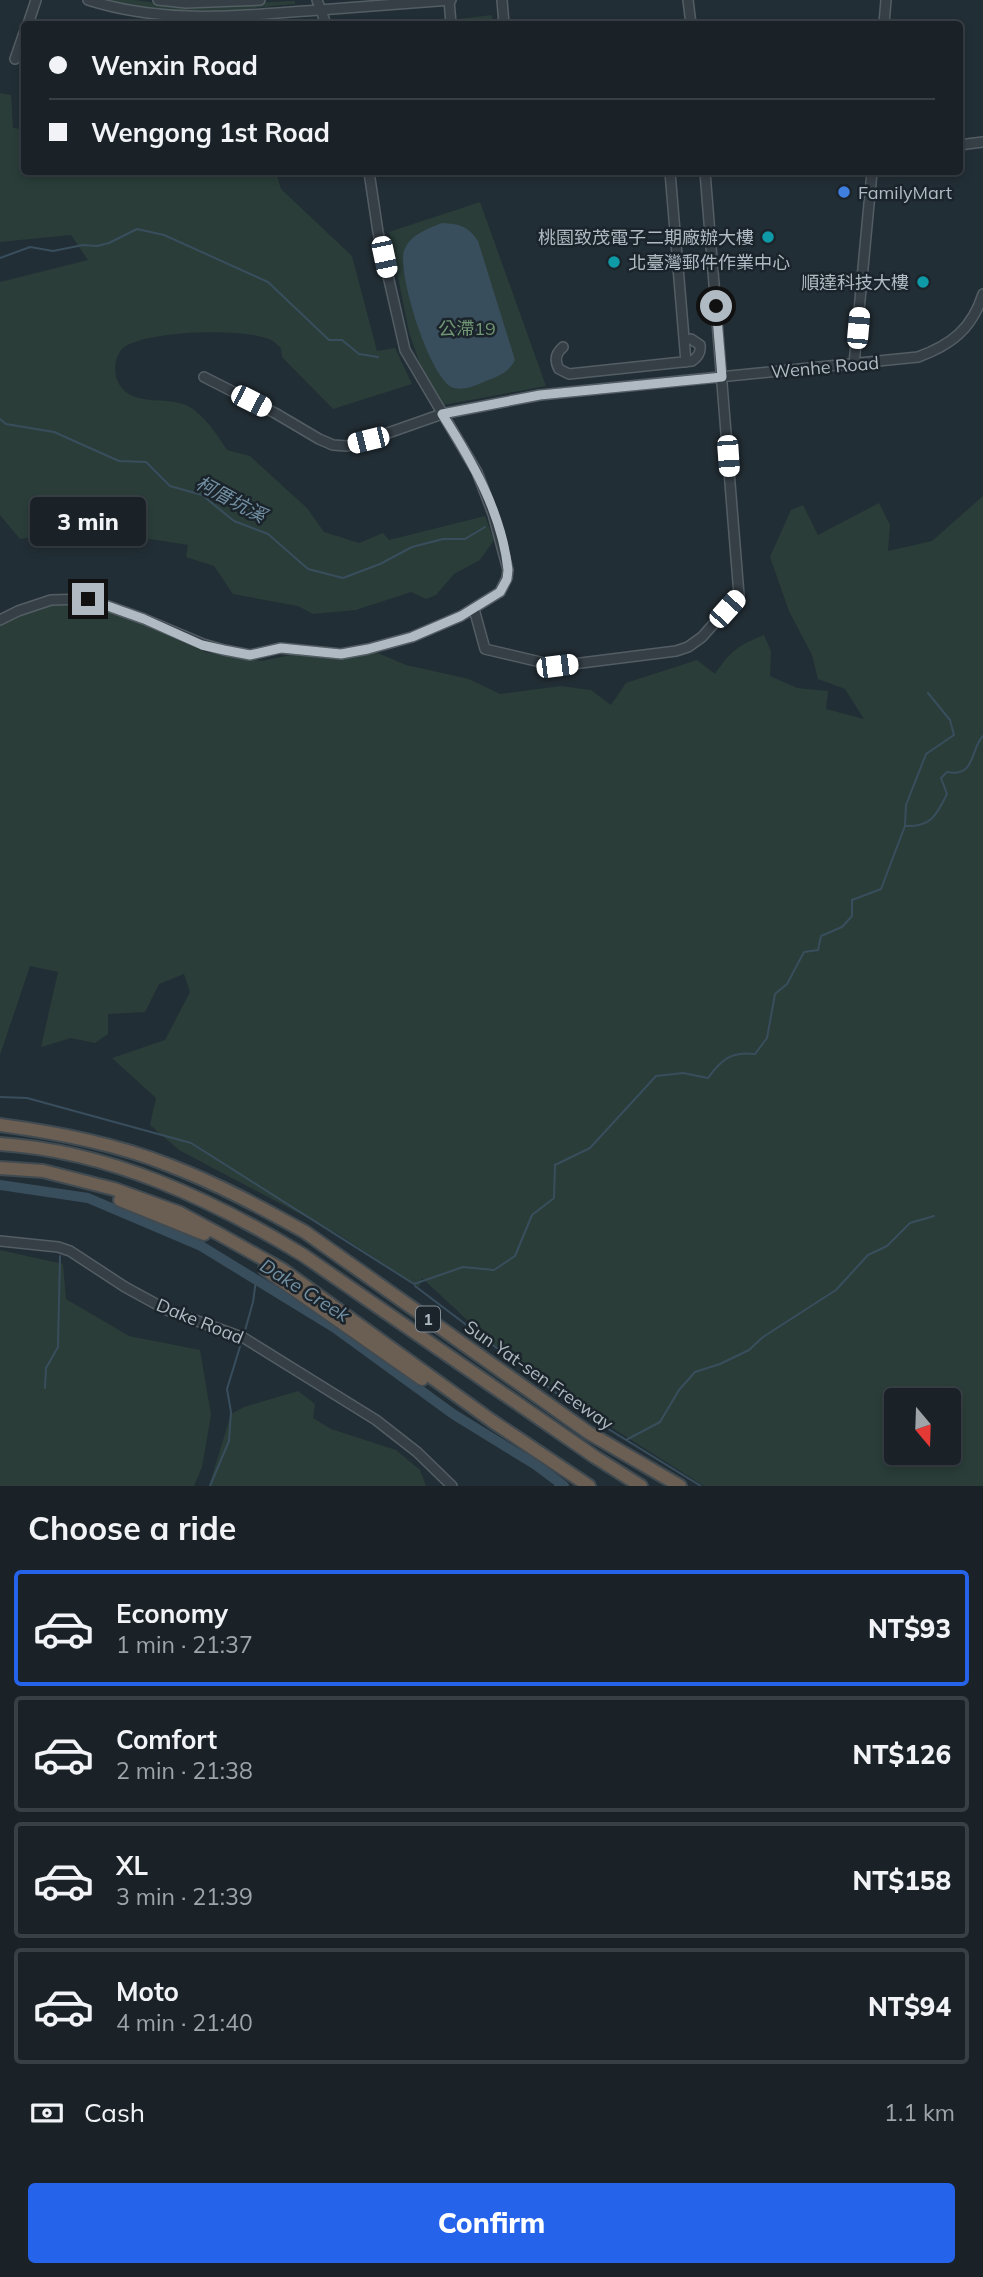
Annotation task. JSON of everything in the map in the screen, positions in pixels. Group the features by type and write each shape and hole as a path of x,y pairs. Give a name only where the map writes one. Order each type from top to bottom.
{"highway":[{"name":"Sun Yat-sen Freeway","path":"0,1125 53,1133 170,1165 257,1205 317,1240 589,1433 680,1486"},
{"name":"Sun Yat-sen Freeway","path":"0,1144 52,1151 130,1171 208,1201 255,1226 303,1255 640,1486"},
{"path":"0,1168 43,1171 114,1189 180,1213 219,1234 283,1270 492,1421 589,1486"},
{"path":"0,1176 43,1179 113,1197 216,1239 278,1276 574,1486"}],"street":[{"path":"29,21 36,0"},
{"path":"88,0 159,16 237,21 267,14 450,0 451,21"},
{"path":"158,0 186,3 260,0"},
{"path":"317,0 325,21"},
{"path":"502,0 504,21"},
{"path":"688,0 691,21"},
{"path":"884,21 886,0"},
{"path":"263,21 267,14"},
{"path":"15,60 21,42"},
{"path":"963,144 983,142"},
{"path":"0,620 39,603 56,599 88,599 144,619 202,645 224,650 250,655 281,648 341,654 412,637 445,624 500,592 507,579 507,561 494,513 477,472 404,350 378,232 369,175"},
{"path":"670,175 687,362"},
{"path":"474,609 485,649 557,666 688,648 702,637 739,595 705,175"},
{"path":"855,364 872,175"},
{"name":"Wenhe Road","path":"204,377 319,439 333,445 347,446 442,414 540,395 894,361 938,349 955,340 971,320 983,294"},
{"path":"563,347 556,355 556,360 559,369 569,374 692,361 699,354 700,345 691,338"},
{"name":"Dake Road","path":"0,1241 58,1247 70,1251 125,1287 167,1310 250,1341 376,1420 417,1452 452,1486"}],"green space":[{"path":"109,0 134,0 179,6 295,1 295,4 229,11 184,12"},
{"path":"492,15 493,21 458,21"},
{"path":"0,93 11,95 13,128 21,129 21,175 277,175 281,189 352,256 377,351 395,348 412,384 333,409 282,357 281,348 273,341 220,332 172,334 133,343 122,349 117,357 115,371 119,384 125,391 141,399 170,401 194,410 210,425 227,450 250,456 307,508 324,532 359,543 383,533 389,540 485,516 494,540 480,560 454,574 436,595 426,599 411,592 356,610 313,614 298,606 233,594 214,566 186,557 188,545 87,529 20,539 0,515 0,282 88,260 71,235 0,242"},
{"name":"公滯19","path":"480,202 546,386 443,405 422,370 409,332 389,232"},
{"path":"983,496 983,1486 704,1486 617,1431 493,1344 422,1278 419,1287 338,1234 179,1150 150,1125 156,1098 112,1058 165,1040 190,992 184,974 159,984 145,1012 108,1014 108,1034 95,1043 71,1038 41,1047 58,972 30,966 0,1055 0,626 4,621 39,604 82,599 162,629 205,652 262,661 318,649 366,648 406,665 469,679 500,694 560,686 591,690 611,705 626,683 697,660 715,674 736,650 764,635 771,651 770,676 797,688 828,691 826,709 864,719 845,689 818,679 812,655 789,611 770,557 791,510 803,505 818,535 879,503 890,525 888,551 932,541"},
{"path":"0,1250 63,1264 66,1299 129,1336 200,1350 211,1415 202,1467 194,1486 0,1486"},
{"path":"298,1391 315,1404 313,1418 331,1429 396,1450 420,1470 426,1486 209,1486 231,1414 244,1407"}],"water":[{"name":"公滯19","path":"442,223 463,227 478,241 515,360 499,376 462,389 454,388 445,381 435,367 417,325 405,280 404,251 410,240"}],"waterway":[{"path":"0,258 30,247 53,251 83,245 97,246 137,229 164,235 268,282 329,340 342,340 359,354 378,357"},
{"name":"柯厝坑溪","path":"0,419 6,424 54,432 119,461 146,462 170,486 202,495 234,521 268,534 308,569 343,578 380,564 412,547 443,539 465,539 485,527"},
{"path":"905,826 906,805 926,754 954,735 950,720 928,693"},
{"path":"0,1097 27,1098 191,1143 414,1284 463,1267 494,1270 515,1256 532,1215 554,1198 555,1165 590,1148 656,1076 683,1073 708,1078 727,1058 739,1054 755,1054 767,1038 775,994 787,984 804,952 818,950 821,936 842,927 852,916 852,900 881,889 905,826 921,825 932,819 947,794 941,778 947,772 956,773 968,767 983,736"},
{"name":"Dake Creek","path":"0,1185 88,1198 201,1246 335,1328 453,1414 536,1465 564,1486"},
{"path":"626,1440 660,1422 679,1390 695,1372 749,1350 763,1337 836,1290 868,1255 887,1246 910,1223 934,1216"},
{"path":"45,1388 46,1368 58,1347 60,1256"},
{"path":"244,1334 256,1280"},
{"path":"415,1286 584,1414 701,1486"},
{"path":"210,1486 229,1441 231,1412 227,1389 242,1340"},
{"name":"Dake Creek","path":"555,1486 556,1480"}],"place":[{"name":"FamilyMart","path":"844,192"},
{"name":"桃園致茂電子二期廠辦大樓","path":"768,237"},
{"name":"北臺灣郵件作業中心","path":"614,262"},
{"name":"順達科技大樓","path":"923,282"}],"route":[{"path":"88,599 144,619 202,645 250,655 281,648 341,654 412,637 445,624 500,592 507,579 508,570 494,513 477,472 442,414 540,395 722,377 716,306"}]}
